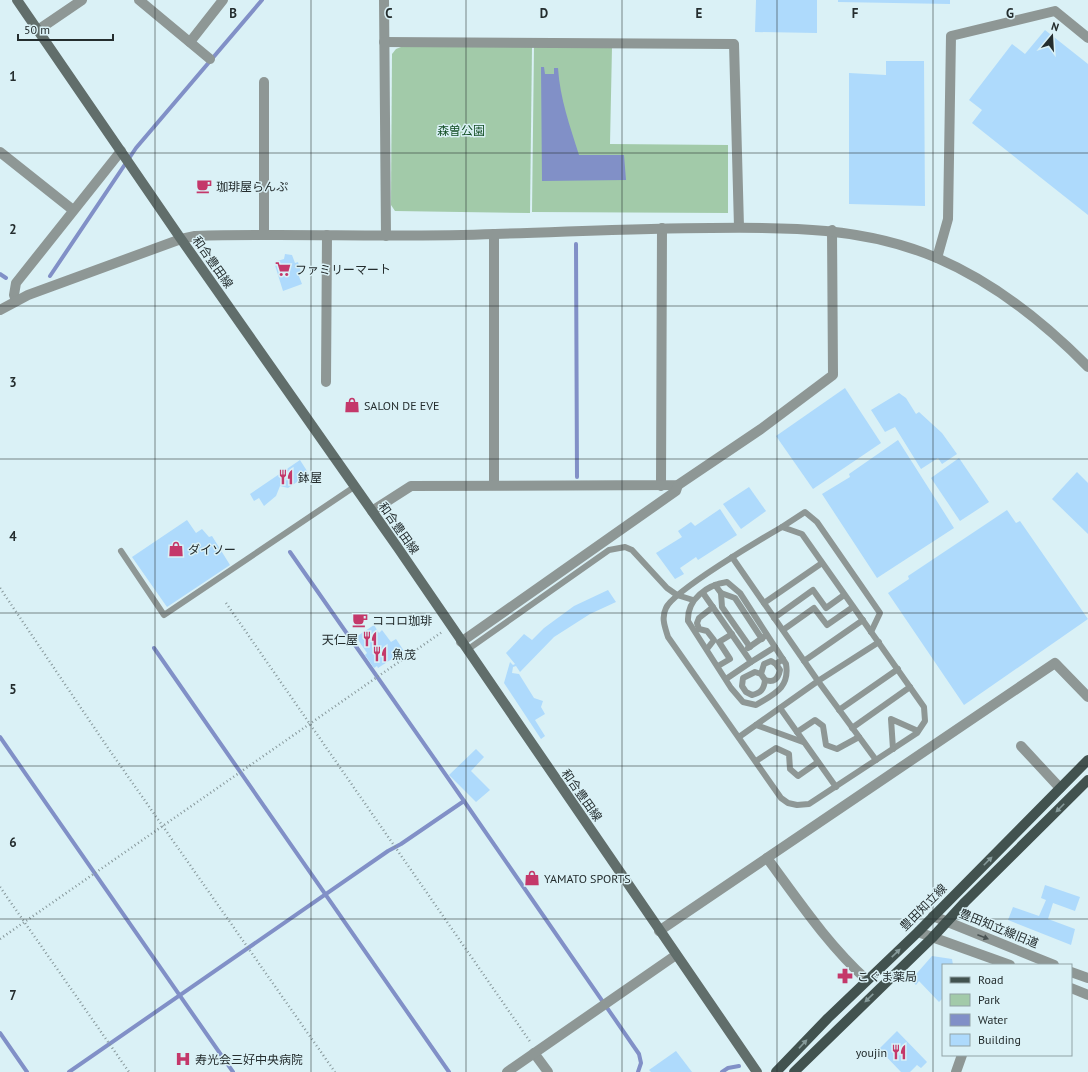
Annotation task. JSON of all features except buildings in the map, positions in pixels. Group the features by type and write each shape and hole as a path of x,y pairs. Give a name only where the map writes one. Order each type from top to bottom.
{"main road":[{"name":"和合豊田線","path":"17,0 181,240 372,511 757,1072"},
{"name":"豊田知立線","path":"776,1072 867,980 918,932 1088,760"},
{"path":"794,1072 932,938 1088,780"}],"street":[{"path":"38,30 82,0"},
{"path":"139,0 210,59"},
{"path":"190,42 223,0"},
{"path":"384,0 386,236"},
{"path":"937,258 948,219 951,36 1055,11 1088,38"},
{"path":"384,42 734,44 739,227"},
{"path":"264,82 264,234"},
{"path":"16,301 14,290 16,283 121,151"},
{"path":"0,152 73,210"},
{"path":"0,310 16,301 195,236 264,234 386,236 739,227 832,230 881,239 937,258 972,275 1000,292 1048,329 1087,364"},
{"path":"661,486 662,228"},
{"path":"372,511 411,486 678,485 761,429 833,375 832,230"},
{"path":"494,234 494,485"},
{"path":"326,382 327,235"},
{"path":"464,646 676,492 678,485"},
{"path":"659,931 1054,663 1088,697"},
{"path":"1021,746 1060,788"},
{"path":"767,858 825,934 850,964 867,980"},
{"name":"豊田知立線旧道","path":"933,916 1051,964"},
{"path":"918,932 998,963"},
{"path":"507,1072 676,955"},
{"path":"1072,972 1088,978"},
{"path":"1072,988 1088,995"},
{"path":"535,1052 548,1072"},
{"path":"956,1072 962,1056"}],"lane":[{"path":"121,551 164,615 354,487"},
{"path":"782,527 802,534 844,595 924,707 925,720 918,731 809,804 797,805 788,803 781,798 668,638 663,618 666,606 677,596 732,557 805,512 817,522 880,613 871,632"},
{"path":"464,646 609,550 625,547 632,550 667,588 677,596 693,600"},
{"path":"732,557 818,682 876,760"},
{"path":"764,603 822,563"},
{"path":"721,593 735,598 764,637 775,647 786,664 788,674 784,686 756,705 743,702 688,621 688,611 693,600 715,585 727,582 740,593 764,637"},
{"path":"715,585 721,593 722,607 750,647"},
{"path":"774,618 813,590 826,608 844,595"},
{"path":"703,593 751,662"},
{"path":"707,649 714,640 707,631 699,629 697,624 699,618 713,607"},
{"path":"782,630 814,608 827,625 853,607"},
{"path":"804,661 863,620"},
{"path":"718,666 730,659 719,642 732,634"},
{"path":"743,651 764,637"},
{"path":"739,737 879,642"},
{"path":"726,678 775,647"},
{"path":"776,664 783,659"},
{"path":"761,674 764,664 771,661 776,664 780,670 779,676 770,682 765,680 761,674 755,672 749,673 743,678 742,686 746,692 752,695 759,694 764,688 765,680"},
{"path":"839,710 898,669"},
{"path":"852,728 910,687"},
{"path":"759,694 764,700"},
{"path":"780,708 836,787"},
{"path":"893,749 891,719 918,731"},
{"path":"797,732 815,720 823,726 826,746 837,749 859,737"},
{"path":"756,725 804,742"},
{"path":"756,761 776,748 789,754 790,769 798,776 818,762"}],"path":[{"path":"0,588 335,1072"},
{"path":"226,603 535,1052"},
{"path":"0,939 164,827 451,626"},
{"path":"0,887 129,1072"}],"green space":[{"path":"534,46 612,47 610,144 728,145 728,213 532,212"},
{"name":"森曽公園","path":"401,47 532,47 530,213 395,211 391,205 392,54 396,49"}],"water":[{"path":"541,67 544,67 545,74 554,74 554,68 558,68 563,102 579,155 624,155 626,180 542,181"}],"waterway":[{"path":"50,276 136,148 262,0"},
{"path":"576,244 577,477"},
{"path":"0,274 6,278"},
{"path":"290,552 464,801"},
{"path":"154,648 449,1072"},
{"path":"0,737 233,1072"},
{"path":"69,1072 388,851 401,844 464,801 639,1054 641,1063 638,1072"},
{"path":"0,1033 27,1072"},
{"path":"722,1072 728,1068 739,1066"}],"place":[{"name":"珈琲屋らんぷ","path":"204,186"},
{"name":"ファミリーマート","path":"283,269"},
{"name":"SALON DE EVE","path":"352,405"},
{"name":"鉢屋","path":"286,477"},
{"name":"ダイソー","path":"176,549"},
{"name":"ココロ珈琲","path":"360,620"},
{"name":"天仁屋","path":"370,639"},
{"name":"魚茂","path":"380,654"},
{"name":"YAMATO SPORTS","path":"532,878"},
{"name":"こぐま薬局","path":"845,976"},
{"name":"youjin","path":"899,1052"},
{"name":"寿光会三好中央病院","path":"183,1059"}]}
